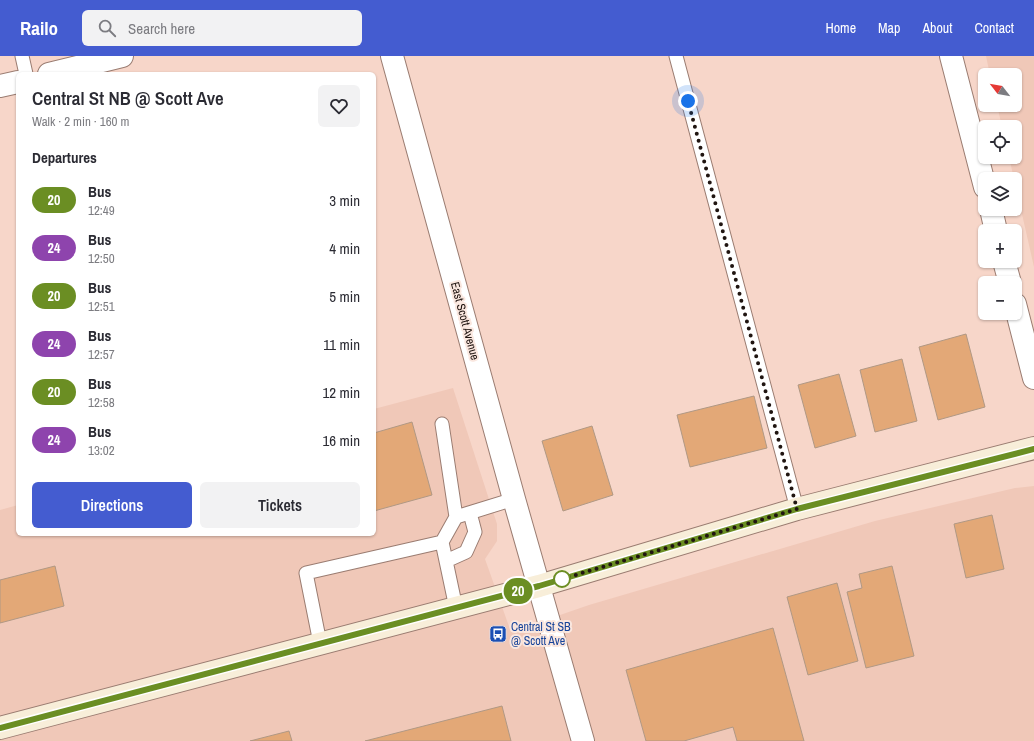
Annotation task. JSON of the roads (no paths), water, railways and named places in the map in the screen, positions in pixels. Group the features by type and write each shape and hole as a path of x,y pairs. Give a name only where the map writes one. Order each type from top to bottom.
{"main road":[{"path":"0,728 539,586 797,509 1034,448"}],"street":[{"path":"57,72 122,56"},
{"name":"East Scott Avenue","path":"392,56 514,499 583,741"},
{"path":"951,56 981,172"},
{"path":"0,86 16,82"},
{"path":"1019,320 1034,378"}],"lane":[{"path":"22,56 26,72"},
{"path":"676,56 797,509"},
{"path":"442,424 456,517 442,542 456,608"},
{"path":"456,517 514,499"},
{"path":"446,561 466,552 475,532 470,513"},
{"path":"320,643 306,573 442,542"}],"place":[{"name":"Central St SB @ Scott Ave","path":"498,634"}]}
